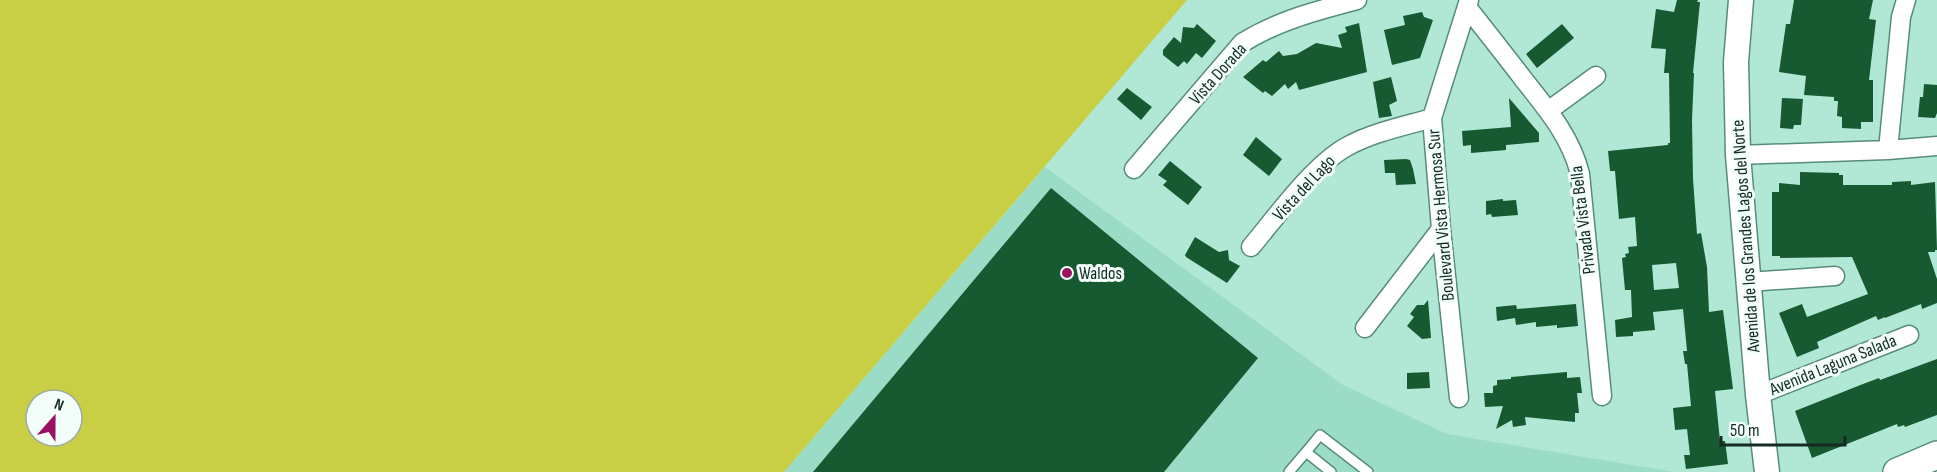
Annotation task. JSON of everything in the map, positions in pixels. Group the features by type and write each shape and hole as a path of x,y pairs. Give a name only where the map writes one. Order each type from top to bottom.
{"main road":[{"path":"1897,472 1937,455"}],"street":[{"name":"Vista Dorada","path":"1134,169 1242,43 1264,30 1293,18 1357,0"},
{"name":"Avenida de los Grandes Lagos del Norte","path":"1741,0 1736,62 1738,155 1758,395 1767,472"},
{"path":"1888,150 1901,17 1906,0"},
{"name":"Privada Vista Bella","path":"1468,3 1548,111 1576,157 1580,174 1602,396"},
{"name":"Boulevard Vista Hermosa Sur","path":"1459,398 1432,118 1468,3"},
{"path":"1548,111 1596,76"},
{"name":"Vista del Lago","path":"1251,247 1317,170 1333,155 1364,139 1432,118"},
{"path":"1738,155 1937,146"},
{"path":"1365,328 1441,229"},
{"path":"1748,282 1835,276"},
{"name":"Avenida Laguna Salada","path":"1758,395 1909,335"}],"lane":[{"path":"1289,472 1320,435 1368,472"},
{"path":"1306,452 1331,472"}],"shaded area":[{"path":"0,0 1187,0 784,472 0,472"},
{"name":"Waldos","path":"1045,167 1343,385 1447,434 1674,472 784,472"}],"building":[{"path":"1677,0 1698,0 1697,2 1700,2 1693,73 1692,120 1697,234 1701,233 1707,267 1709,312 1723,310 1733,389 1715,391 1720,441 1725,441 1728,464 1686,469 1684,455 1690,455 1687,429 1675,430 1673,408 1691,406 1687,364 1685,364 1683,351 1687,351 1683,309 1653,312 1655,330 1633,332 1633,336 1616,337 1615,320 1632,317 1631,290 1625,290 1622,258 1629,253 1628,247 1637,246 1635,217 1619,219 1615,171 1610,171 1608,151 1670,143 1669,73 1664,73 1666,49 1651,48 1656,9 1674,12","holes":["1676,263 1679,288 1654,290 1652,265"]},
{"path":"1794,0 1873,0 1869,19 1876,20 1869,80 1873,80 1873,122 1861,122 1861,129 1842,128 1842,117 1837,116 1838,101 1834,101 1834,97 1804,95 1806,76 1779,72 1786,24 1790,24"},
{"path":"1422,12 1424,17 1433,20 1420,58 1392,65 1384,30 1405,25 1403,16"},
{"path":"1359,23 1367,72 1299,90 1296,82 1288,89 1285,84 1272,96 1265,91 1263,93 1243,77 1263,60 1266,62 1279,51 1283,56 1297,54 1316,43 1342,48 1338,35 1347,32 1345,27"},
{"path":"1197,24 1216,41 1202,58 1196,53 1187,64 1184,61 1178,67 1163,55 1163,50 1174,37 1181,43 1183,27 1194,28"},
{"path":"1562,24 1574,38 1537,68 1526,54"},
{"path":"1391,77 1397,101 1389,105 1392,116 1379,118 1373,82"},
{"path":"1924,84 1937,85 1935,118 1918,117"},
{"path":"1127,88 1152,107 1141,120 1117,99"},
{"path":"1509,98 1539,133 1539,142 1506,145 1506,150 1471,153 1471,145 1463,146 1462,131 1511,127"},
{"path":"1782,98 1803,99 1801,125 1794,125 1793,129 1780,128"},
{"path":"1256,137 1282,159 1269,176 1243,155"},
{"path":"1384,160 1410,160 1416,184 1396,185 1395,173 1385,173"},
{"path":"1170,161 1202,187 1188,205 1163,185 1167,181 1158,175"},
{"path":"1800,172 1839,173 1843,175 1843,185 1892,185 1892,182 1911,181 1911,185 1935,182 1937,250 1928,252 1937,279 1937,303 1922,309 1921,304 1878,320 1876,316 1817,342 1819,348 1797,357 1779,313 1802,304 1807,317 1868,294 1852,257 1780,258 1780,256 1772,256 1772,192 1779,192 1779,183 1800,185"},
{"name":"Waldos","path":"1051,188 1258,358 1164,472 813,472"},
{"path":"1503,199 1503,201 1516,200 1518,215 1492,217 1491,214 1486,215 1486,201"},
{"path":"1195,237 1219,252 1228,250 1229,260 1240,266 1227,283 1186,257"},
{"path":"1428,300 1431,338 1422,339 1407,326 1414,317 1410,314 1417,305 1424,305"},
{"path":"1576,304 1578,326 1536,327 1536,322 1516,325 1515,318 1497,321 1496,307 1516,305 1517,309"},
{"path":"1937,359 1937,415 1905,427 1904,425 1898,427 1897,424 1812,458 1795,411 1879,378 1880,380"},
{"path":"1429,372 1430,388 1407,389 1407,373"},
{"path":"1567,372 1567,378 1580,377 1582,393 1577,393 1579,413 1575,413 1575,422 1525,417 1526,425 1513,427 1512,420 1496,429 1503,406 1485,407 1484,393 1493,393 1493,386 1497,385 1497,380"}],"place":[{"name":"Waldos","path":"1067,273"}]}
